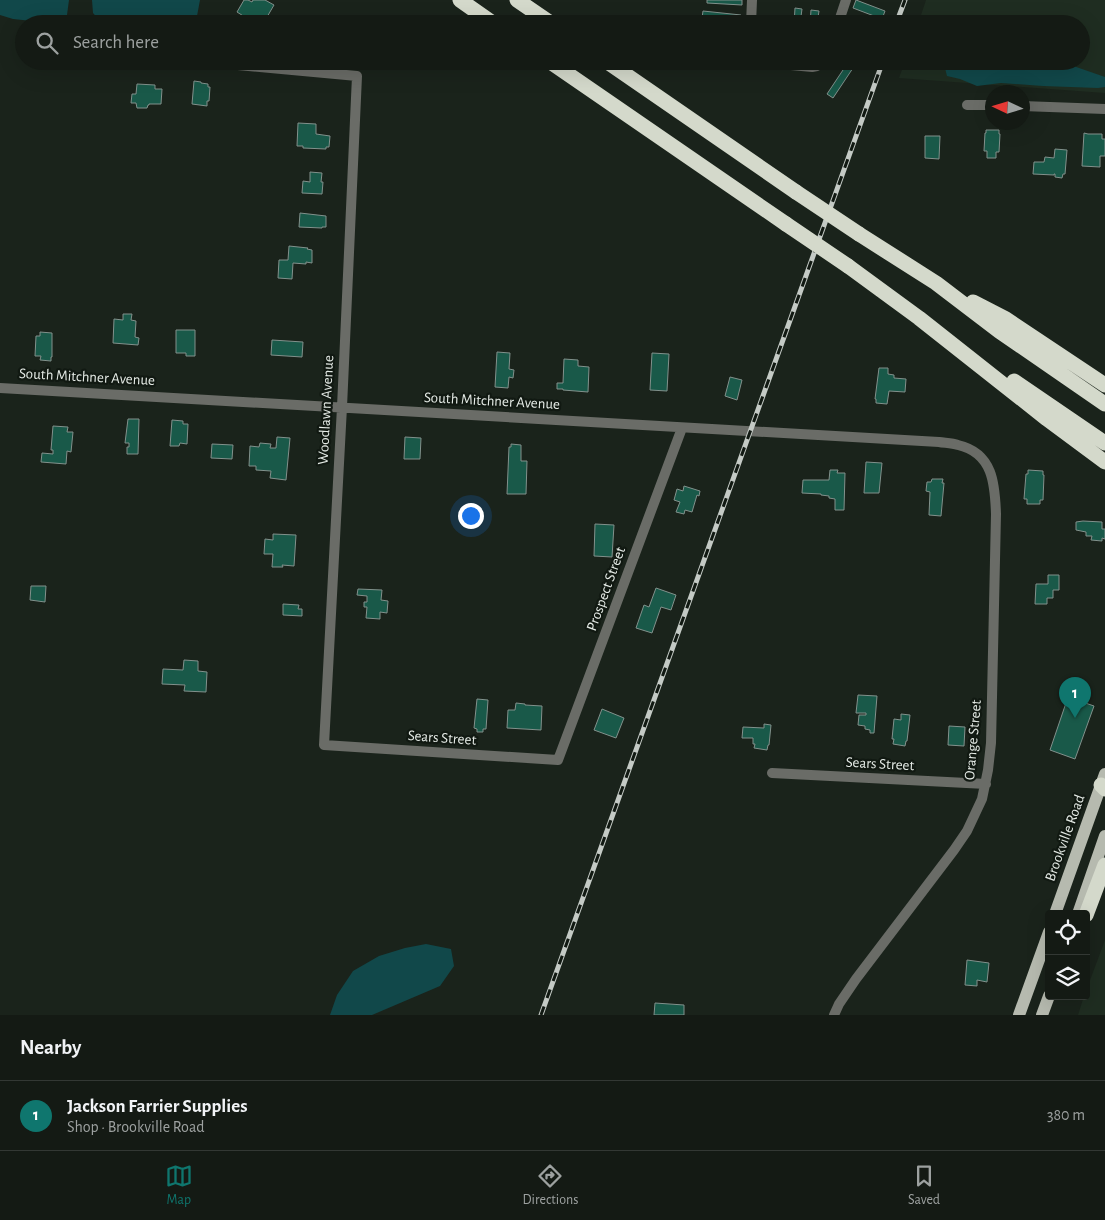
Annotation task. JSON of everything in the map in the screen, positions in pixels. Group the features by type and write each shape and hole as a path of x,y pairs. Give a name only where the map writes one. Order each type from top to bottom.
{"highway":[{"path":"460,0 481,15"},
{"path":"517,0 539,15"},
{"path":"561,70 848,266 919,318 1047,419 1105,462"},
{"path":"619,70 796,192 936,283 999,331 1105,404"},
{"path":"936,283 1006,319 1105,385"},
{"path":"919,318 1105,443"},
{"path":"1088,910 1105,865"}],"main road":[{"name":"Brookville Road","path":"1056,910 1104,783"},
{"path":"1079,910 1105,836"},
{"path":"1019,1015 1045,943"},
{"path":"1042,1015 1048,1000"}],"street":[{"path":"751,15 752,0"},
{"path":"838,0 846,0 841,15"},
{"name":"Woodlawn Avenue","path":"292,70 357,76 324,745"},
{"path":"967,104 985,105"},
{"path":"1030,106 1105,109"},
{"name":"South Mitchner Avenue","path":"0,388 939,442 959,445 979,455"},
{"name":"Prospect Street","path":"558,760 682,428"},
{"name":"Orange Street","path":"834,1015 856,979 967,831 982,799 986,784 991,744 996,493 994,480 986,462 979,455"},
{"name":"Sears Street","path":"324,745 558,760"},
{"name":"Sears Street","path":"772,773 986,784"}],"shaded area":[{"path":"926,0 1105,0 1105,93 1030,88 1030,85 995,85 899,78 902,70 1090,70 1090,15 921,15"},
{"path":"1105,940 1105,1015 1078,1015 1083,1000 1090,1000 1090,980"}],"water":[{"path":"0,0 69,0 67,15 15,15 15,19 0,15"},
{"path":"92,0 200,0 197,15 95,15"},
{"path":"946,70 1085,70 1105,77 1105,87 1001,83 977,86 947,76"},
{"path":"426,944 451,949 454,966 440,986 372,1015 330,1015 337,995 353,971 379,956"}],"building":[{"path":"244,0 252,2 253,0 265,0 274,5 268,15 242,15 237,12"},
{"path":"707,0 742,0 742,5 707,3"},
{"path":"856,0 885,11 884,15 871,15 853,8"},
{"path":"795,8 802,9 801,15 795,15"},
{"path":"811,10 819,11 818,15 811,15"},
{"path":"703,11 741,15 702,15"},
{"path":"843,70 852,70 833,98 827,94"},
{"path":"194,81 208,84 208,87 210,87 207,106 192,104"},
{"path":"137,84 155,85 155,89 162,89 161,104 149,104 147,108 137,108 136,103 131,103 132,94 136,94"},
{"path":"298,123 316,124 316,134 330,136 329,147 326,147 326,149 297,146"},
{"path":"986,130 999,130 999,152 996,152 996,158 987,158 987,151 984,151"},
{"path":"1084,133 1102,134 1102,139 1105,139 1105,156 1100,156 1100,167 1082,166"},
{"path":"925,136 940,136 939,159 925,158"},
{"path":"1055,149 1067,150 1065,174 1063,174 1062,178 1055,177 1055,174 1033,174 1034,162 1044,162 1045,157 1054,158"},
{"path":"310,172 322,173 322,194 302,193 303,181 310,182"},
{"path":"300,213 326,216 326,227 299,227"},
{"path":"289,246 312,250 312,263 293,263 292,279 278,278 279,260 288,260"},
{"path":"123,314 132,314 131,320 136,321 135,337 139,338 138,345 113,343 114,319 123,320"},
{"path":"176,330 195,330 195,356 186,356 186,353 176,353"},
{"path":"40,332 52,333 51,361 40,360 41,356 35,356 36,336 40,336"},
{"path":"272,340 303,342 302,357 271,355"},
{"path":"497,352 510,353 509,369 514,370 513,378 509,377 508,388 495,387"},
{"path":"652,353 669,354 667,391 650,390"},
{"path":"564,359 578,360 578,366 589,367 588,392 557,389 557,383 563,383"},
{"path":"879,368 888,368 888,374 894,375 894,378 906,379 905,392 889,391 887,404 876,403 875,399"},
{"path":"730,377 742,380 737,400 725,396"},
{"path":"128,419 139,419 138,454 127,454 129,443 125,443"},
{"path":"172,420 183,421 183,424 188,424 187,444 180,443 179,446 170,446"},
{"path":"53,426 68,427 67,432 73,432 71,452 67,451 66,464 41,462 42,453 53,454 53,450 51,450"},
{"path":"277,437 290,438 286,480 270,478 271,471 256,470 256,466 249,466 250,446 259,447 260,443 271,444 270,448 276,448"},
{"path":"405,437 421,438 420,459 404,459"},
{"path":"212,444 233,445 232,459 211,458"},
{"path":"511,444 521,445 521,461 527,461 526,494 507,494 509,447 511,447"},
{"path":"866,462 882,463 879,493 864,493"},
{"path":"830,470 838,470 837,473 845,473 844,510 835,510 835,499 829,498 829,496 802,493 803,480 829,480"},
{"path":"1028,470 1043,471 1043,500 1040,500 1040,504 1027,504 1027,499 1024,499"},
{"path":"932,479 943,479 942,483 944,483 941,516 929,515 930,492 926,491 927,482 931,482"},
{"path":"684,486 700,491 692,512 685,510 684,514 676,512 680,502 674,500 677,489 683,491"},
{"path":"1076,522 1102,522 1102,529 1105,529 1105,539 1102,538 1102,541 1091,540 1092,536 1086,536 1086,532 1076,530"},
{"path":"595,524 614,525 612,557 594,556"},
{"path":"273,534 296,535 294,566 282,565 283,567 272,567 273,554 264,554 265,539 273,540"},
{"path":"1048,575 1059,575 1059,590 1053,590 1053,598 1047,598 1047,604 1035,604 1036,584 1048,584"},
{"path":"31,586 46,586 45,602 30,600"},
{"path":"656,588 676,595 671,610 661,607 652,633 636,628 644,605 649,607"},
{"path":"358,589 382,590 381,600 388,601 387,613 380,612 380,619 366,618 367,607 364,607 364,602 367,602 367,596 357,595"},
{"path":"283,604 299,605 298,609 302,609 302,616 283,615"},
{"path":"184,660 198,661 198,671 207,672 206,692 184,691 185,685 162,684 163,669 183,670"},
{"path":"858,695 877,696 874,733 870,733 870,730 865,729 865,726 858,725 859,715 866,715 866,713 856,713"},
{"path":"1068,697 1094,706 1075,759 1050,750"},
{"path":"477,699 488,700 486,729 483,729 483,732 477,732 477,729 474,728"},
{"path":"516,703 542,706 541,730 507,728 508,710 515,710"},
{"path":"602,709 624,718 616,738 594,730"},
{"path":"901,714 910,715 905,746 893,744 894,739 892,739 894,719 901,720"},
{"path":"764,724 771,725 767,750 754,748 753,738 742,738 743,727 764,728"},
{"path":"949,726 965,727 964,746 948,745"},
{"path":"967,960 989,963 987,982 977,980 977,986 965,985"},
{"path":"655,1003 684,1005 684,1015 654,1015"}],"railway":[{"path":"899,15 905,0"},
{"path":"541,1015 880,70"}],"place":[{"name":"Jackson Farrier Supplies","path":"1075,718"}]}
